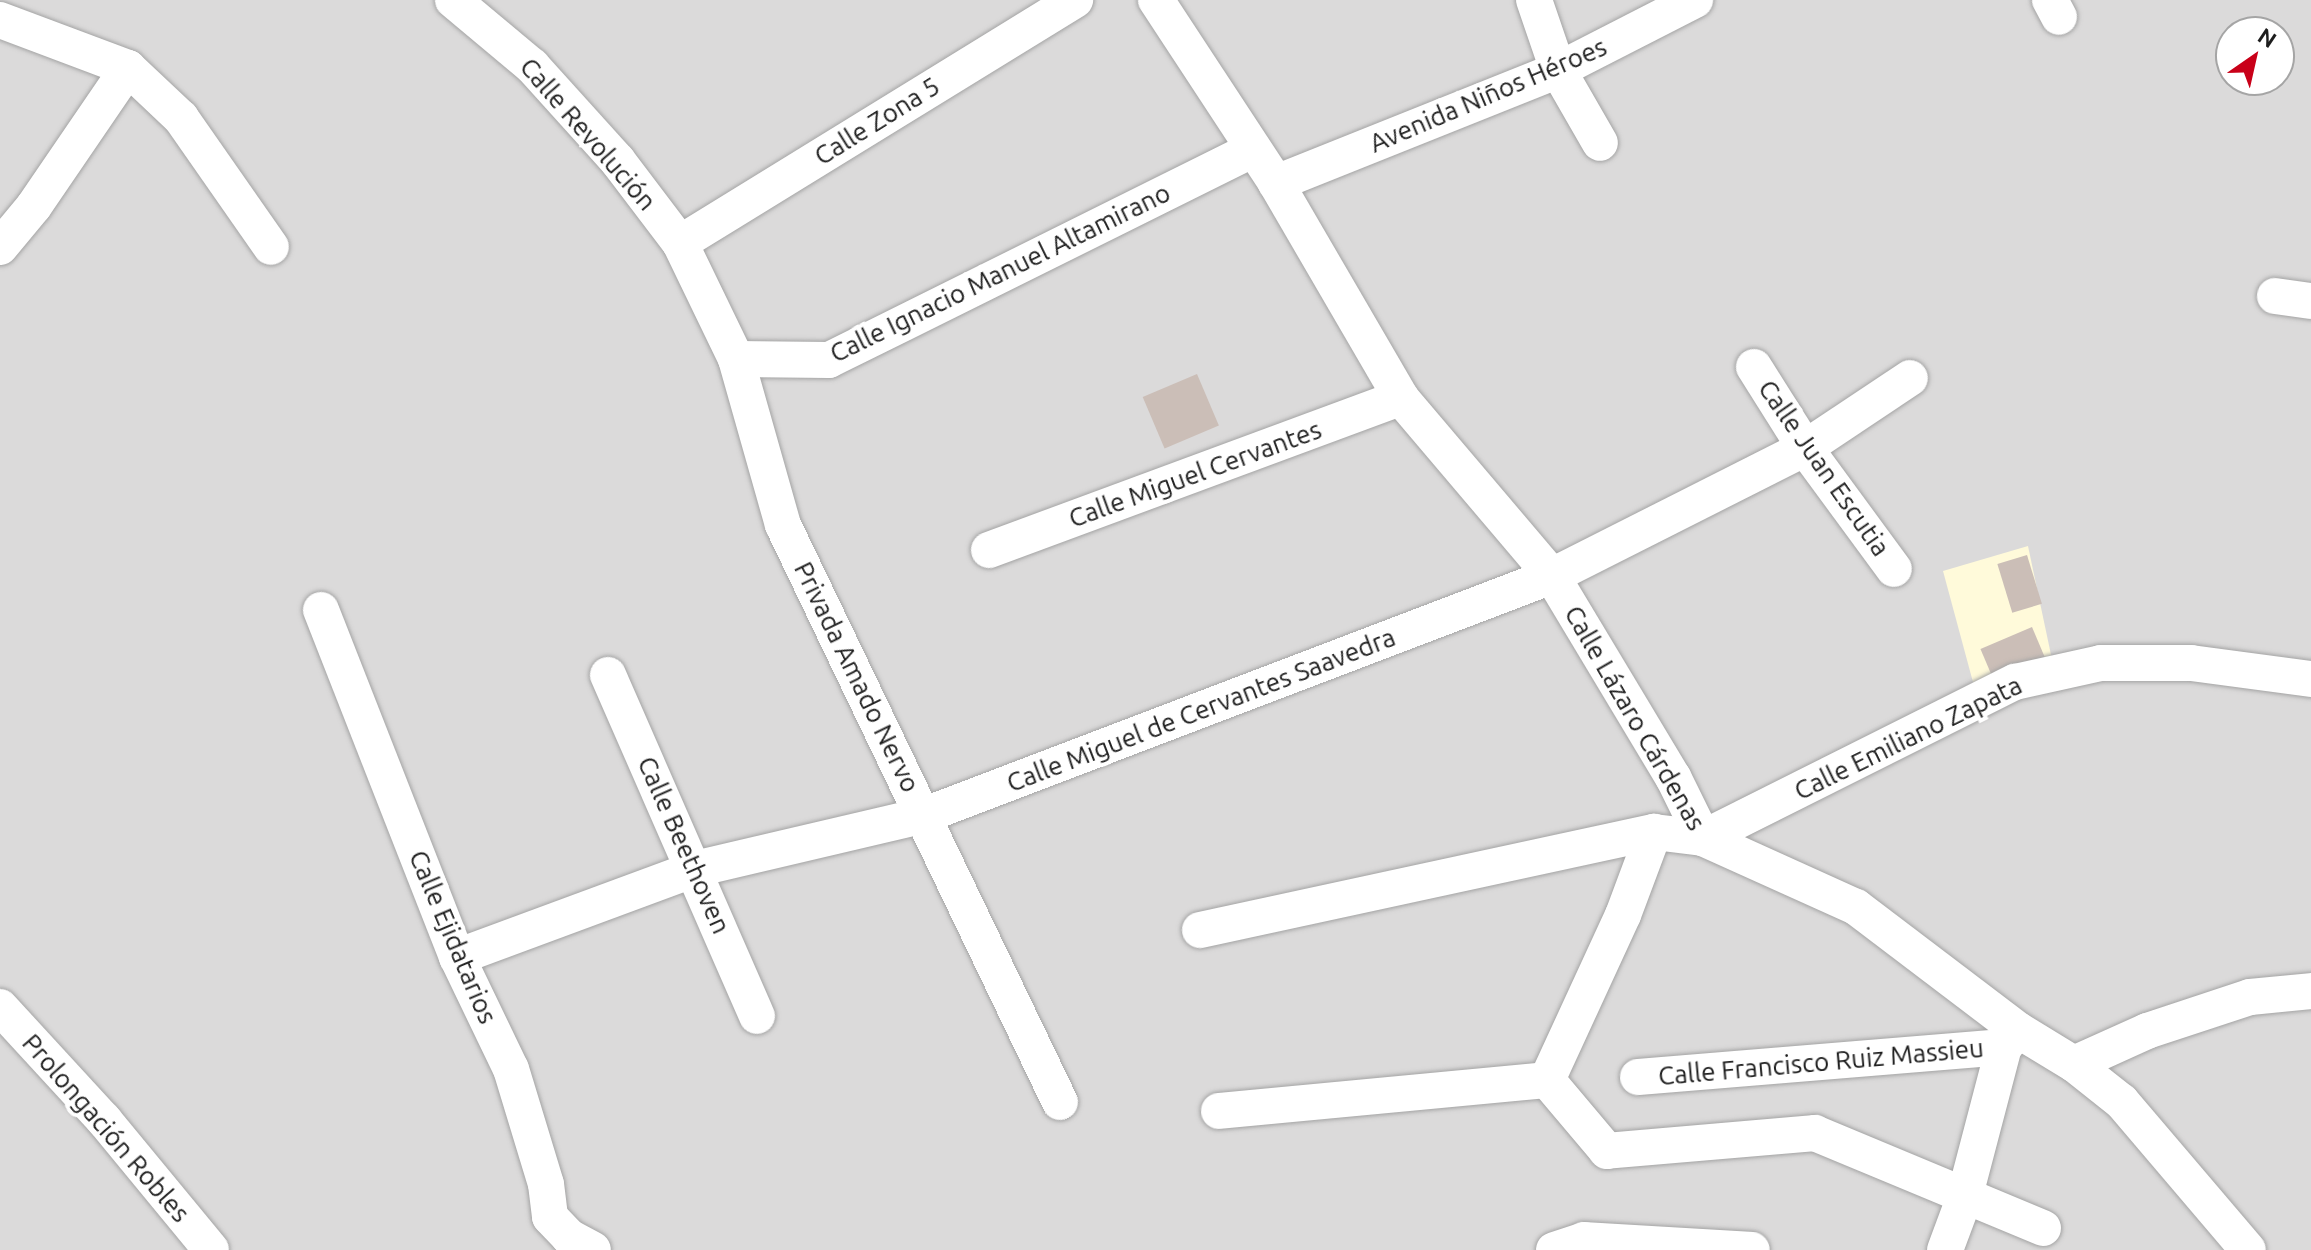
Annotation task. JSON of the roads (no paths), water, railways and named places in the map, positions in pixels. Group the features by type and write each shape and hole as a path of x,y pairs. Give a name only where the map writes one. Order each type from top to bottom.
{"street":[{"name":"Calle Revolución","path":"453,0 532,66 617,160 680,243"},
{"name":"Calle Zona 5","path":"680,243 1075,0"},
{"name":"Calle Lázaro Cárdenas","path":"1156,0 1276,183 1401,398 1552,576 1673,777 1703,838 1856,907 2011,1039 2074,1064 2122,1102 2248,1250"},
{"path":"1534,0 1558,70 1600,143"},
{"name":"Avenida Niños Héroes","path":"1276,183 1558,70 1695,0"},
{"path":"0,20 128,68 181,118 271,247"},
{"path":"0,247 34,206 128,68"},
{"name":"Calle Ignacio Manuel Altamirano","path":"736,359 829,360 1254,149"},
{"name":"Privada Amado Nervo","path":"680,243 736,359 783,525 925,815 1060,1102"},
{"path":"2275,296 2311,301"},
{"name":"Calle Juan Escutia","path":"1754,367 1805,448 1894,569"},
{"name":"Calle Miguel de Cervantes Saavedra","path":"457,957 695,869 925,815 1552,576 1805,448 1910,378"},
{"name":"Calle Miguel Cervantes","path":"989,550 1401,398"},
{"name":"Calle Ejidatarios","path":"321,610 457,957 511,1069 546,1184 550,1217 569,1237 593,1250"},
{"name":"Calle Emiliano Zapata","path":"1703,838 2015,682 2101,663 2191,663 2311,679"},
{"name":"Calle Beethoven","path":"608,675 757,1016"},
{"path":"1547,1080 1623,915 1654,832"},
{"path":"1200,930 1654,832 1703,838"},
{"path":"2074,1064 2147,1031 2250,997 2311,991"},
{"name":"Prolongación Robles","path":"0,1007 104,1120 211,1250"},
{"path":"1945,1250 1964,1199 2011,1039"},
{"name":"Calle Francisco Ruiz Massieu","path":"1638,1077 2011,1039"},
{"path":"1219,1111 1547,1080"},
{"path":"1547,1080 1607,1151 1815,1133 1964,1199 2043,1228"},
{"path":"1554,1250 1584,1240 1752,1250"}]}
